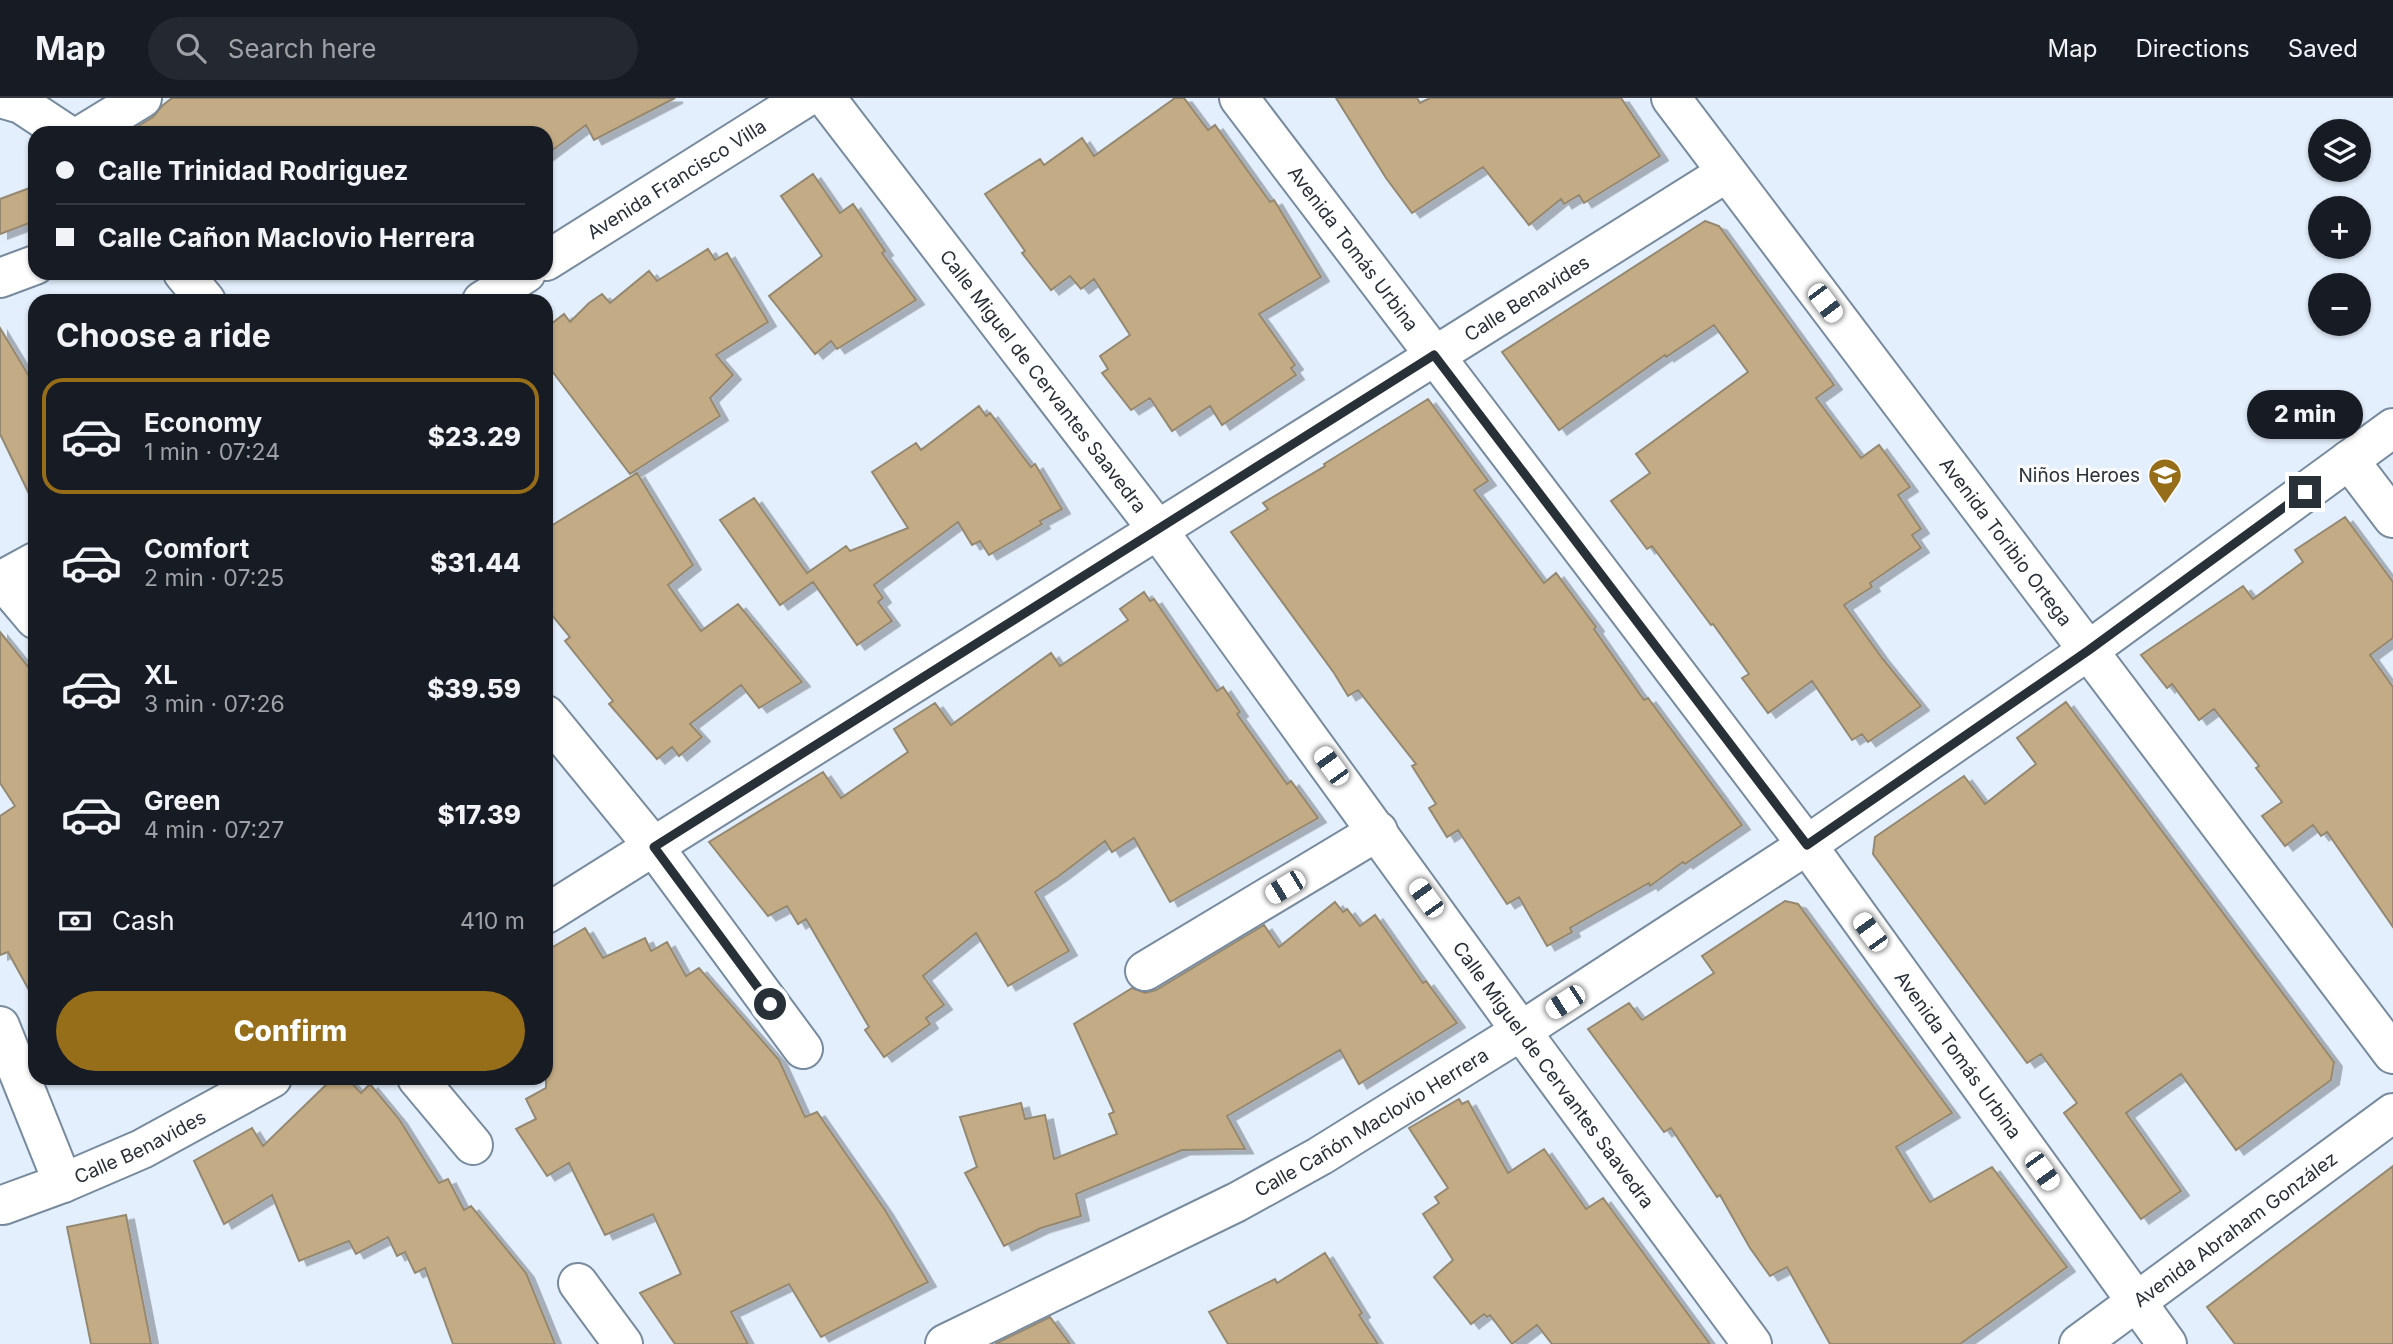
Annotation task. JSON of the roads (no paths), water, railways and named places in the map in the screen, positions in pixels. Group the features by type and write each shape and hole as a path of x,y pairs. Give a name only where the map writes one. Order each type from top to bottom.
{"street":[{"path":"0,98 22,104 55,126"},
{"path":"96,126 142,98"},
{"name":"Avenida Francisco Villa","path":"553,257 805,98"},
{"name":"Calle Miguel de Cervantes Saavedra","path":"826,98 1157,529 1752,1344"},
{"name":"Avenida Tomás Urbina","path":"1239,98 1807,845 2167,1344"},
{"name":"Avenida Toribio Ortega","path":"1671,98 2393,1054"},
{"name":"Calle Benavides","path":"553,910 1726,173"},
{"path":"0,278 28,268"},
{"path":"189,280 200,294"},
{"path":"493,294 515,280"},
{"name":"Calle Cañón Maclovio Herrera","path":"945,1344 1237,1202 1320,1156 1521,1031 1807,845 2089,650 2393,428"},
{"path":"2348,460 2393,518"},
{"path":"28,566 1,581 28,612"},
{"path":"553,724 654,847 803,1049"},
{"path":"1145,971 1378,831"},
{"path":"0,1026 64,1183"},
{"name":"Calle Benavides","path":"3,1205 64,1183 142,1149 259,1085"},
{"path":"424,1085 473,1145"},
{"name":"Avenida Abraham González","path":"2079,1344 2393,1113"},
{"path":"578,1283 623,1344"}],"place":[{"name":"Niños Heroes","path":"2165,505"}]}
